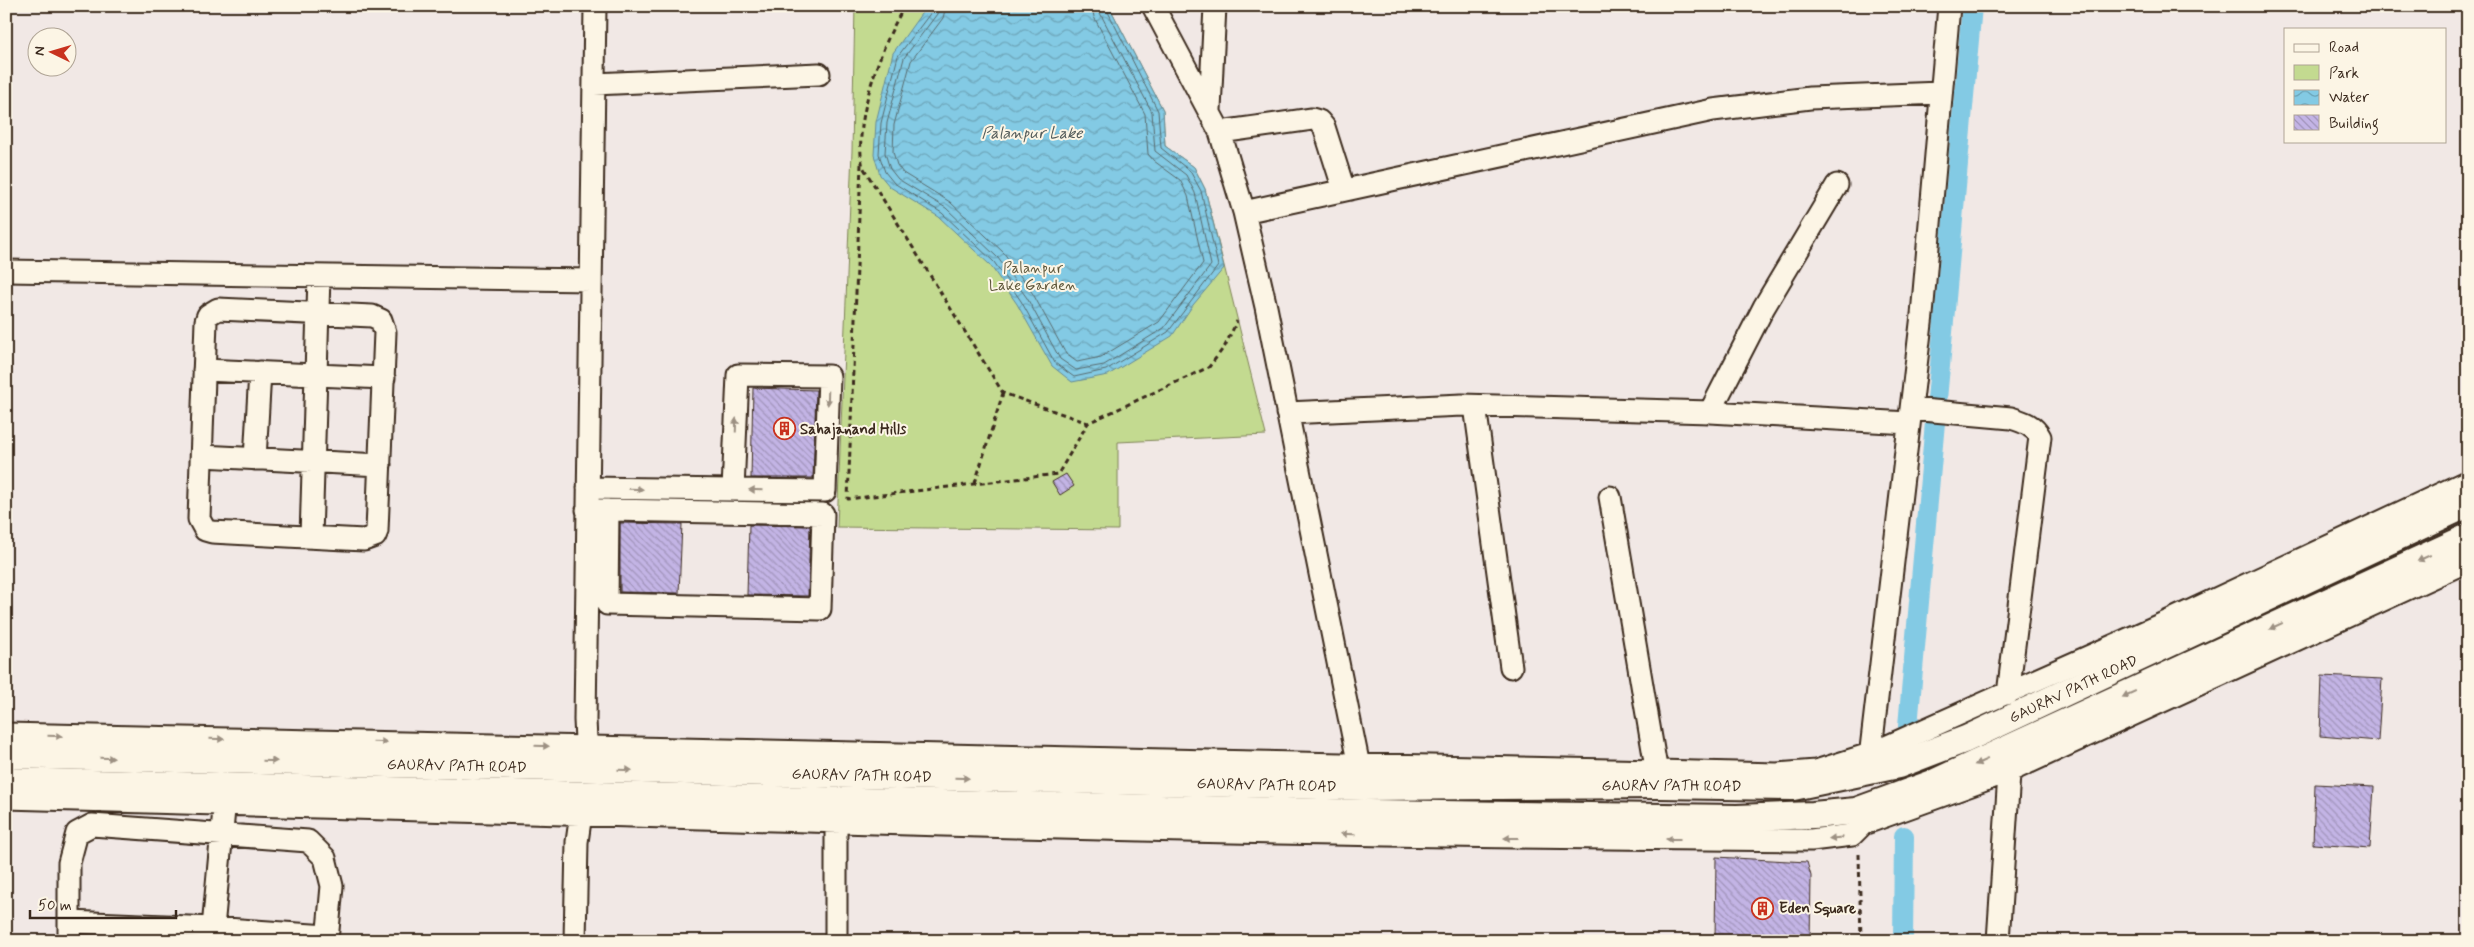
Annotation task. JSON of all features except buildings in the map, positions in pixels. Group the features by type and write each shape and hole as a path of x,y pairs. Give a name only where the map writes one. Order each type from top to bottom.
{"main road":[{"name":"GAURAV PATH ROAD","path":"6,755 578,758 1360,775 1658,778 1793,787 1869,764 1898,765 1966,739 2468,504"},
{"name":"GAURAV PATH ROAD","path":"6,781 226,795 836,812 1369,813 1737,818 1813,815 1862,821 1904,793 2010,760 2468,537"},
{"path":"1925,755 1933,783"},
{"path":"1898,765 1904,793"}],"street":[{"path":"575,941 578,758 585,720 595,6"},
{"path":"1153,6 1220,132 1244,212 1369,813"},
{"path":"1210,110 1215,6"},
{"path":"1869,764 1915,414 1949,6"},
{"path":"594,84 819,74"},
{"path":"1244,212 1713,110 1810,98 1941,93"},
{"path":"1220,132 1312,119 1319,121 1324,127 1344,190"},
{"path":"1710,412 1764,307 1837,185"},
{"path":"6,271 591,280"},
{"path":"311,537 319,276"},
{"path":"218,309 372,316 381,320 385,332 384,378 375,536 364,540 205,530 199,519 204,370 206,321 208,315 218,309"},
{"path":"204,370 384,378"},
{"path":"255,459 260,372"},
{"path":"588,488 824,492 829,376 738,375 733,490"},
{"path":"1287,413 1475,406 1710,412 1954,413 2011,418 2026,422 2036,430 2040,437 2008,694"},
{"path":"1475,406 1511,668"},
{"path":"202,456 380,465"},
{"path":"1869,764 2008,694 2468,481"},
{"path":"1610,498 1658,778"},
{"path":"587,510 608,510 823,514 820,609 607,604 608,510"},
{"path":"836,941 836,812 1489,838 1811,840 1838,838 1862,821 2010,760 2468,561"},
{"path":"6,734 578,758"},
{"path":"1998,941 2010,760"},
{"path":"6,798 226,795 213,928"},
{"path":"92,825 223,833 308,841 325,858 332,886 327,938 213,928 69,931 70,862 76,833 92,825"}],"path":[{"path":"904,6 889,34 872,82 865,113 861,159 848,499 1058,474 1088,423 1209,367 1225,346 1237,322"},
{"path":"861,159 863,167 1003,393 1088,423"},
{"path":"975,483 1003,393"},
{"path":"1861,941 1862,821"}],"green space":[{"name":"Palanpur Lake Garden","path":"855,6 1109,6 1163,110 1165,146 1194,167 1205,189 1266,435 1118,442 1118,530 837,527 852,151"}],"water":[{"name":"Palanpur Lake","path":"929,6 1109,6 1163,110 1165,146 1194,167 1205,189 1224,268 1193,305 1172,336 1108,375 1072,382 1052,366 1017,304 990,265 939,217 890,187 880,175 874,155 876,122 893,53"}],"waterway":[{"path":"1908,726 1972,6"},
{"path":"1903,941 1904,836"}],"place":[{"name":"Sahajanand Hills","path":"784,429"},
{"name":"Eden Square","path":"1763,908"}]}
